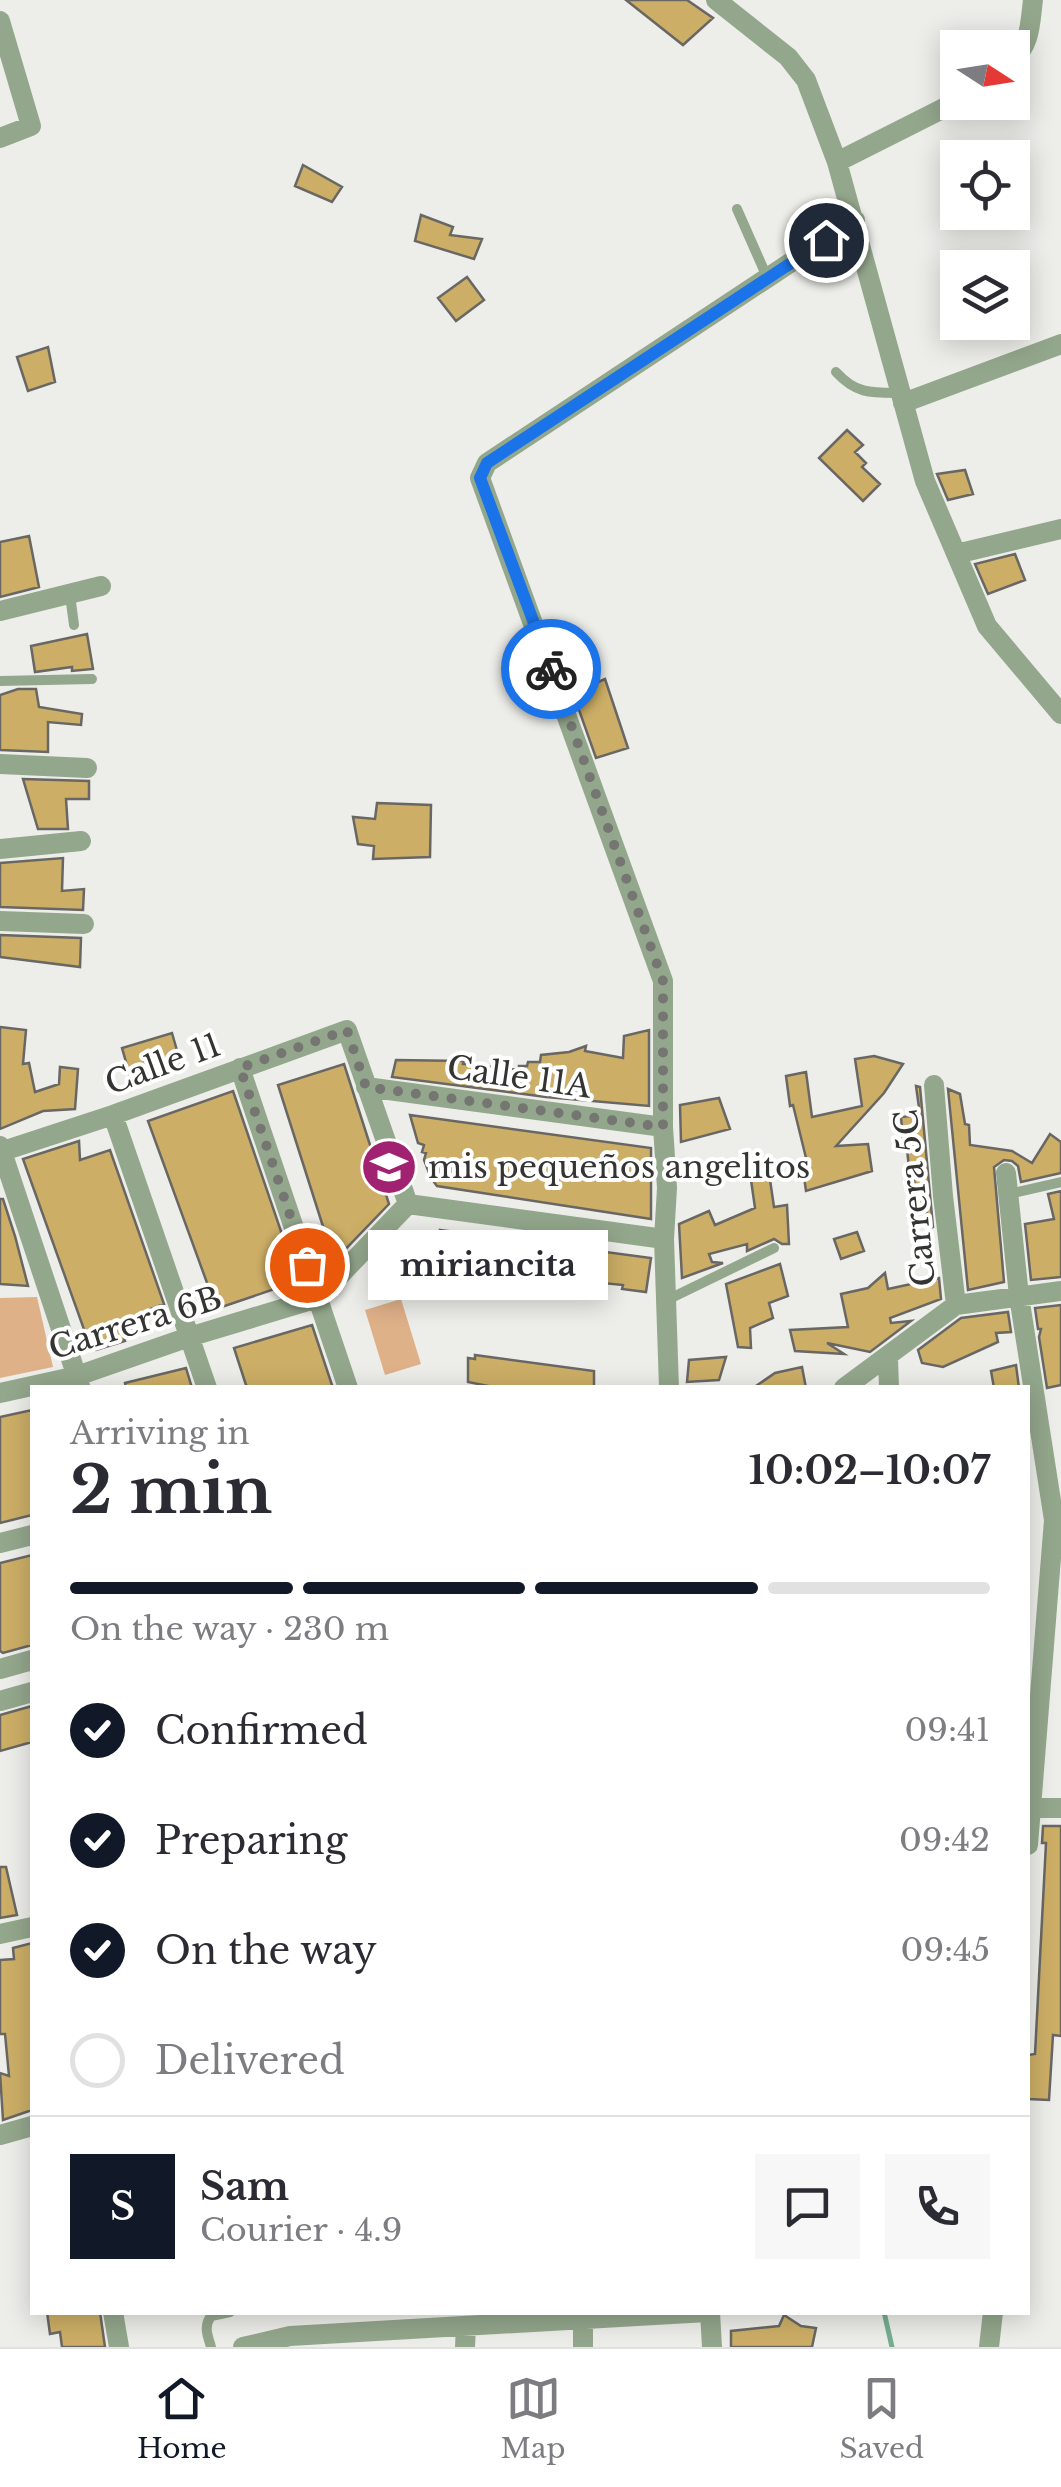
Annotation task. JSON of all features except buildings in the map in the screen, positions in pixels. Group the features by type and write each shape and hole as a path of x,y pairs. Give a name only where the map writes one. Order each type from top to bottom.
{"street":[{"path":"716,0 788,57 806,80 838,162 925,481 986,626 1058,707"},
{"path":"1030,30 1033,0"},
{"path":"0,21 31,126 0,138"},
{"path":"838,162 940,109"},
{"path":"669,1385 663,981 480,478 487,463 854,220"},
{"path":"902,398 1061,344"},
{"path":"956,554 1061,529"},
{"path":"0,611 101,586"},
{"path":"0,764 87,768"},
{"path":"0,849 80,841"},
{"path":"0,921 84,924"},
{"name":"Calle 11","path":"1,1150 113,1115 347,1030 366,1087"},
{"path":"240,1068 347,1385"},
{"name":"Carrera 5C","path":"934,1085 956,1305"},
{"path":"366,1087 408,1204 664,1239"},
{"name":"Calle 11A","path":"366,1087 663,1127"},
{"path":"113,1115 205,1385"},
{"path":"1,1150 78,1382"},
{"path":"1007,1183 1019,1296 1058,1519 1036,1648 1030,1821"},
{"name":"Carrera 6B","path":"78,1382 189,1337 318,1298 408,1204"},
{"path":"848,1385 956,1305 1061,1290"},
{"path":"888,1358 888,1385"},
{"name":"Carrera 6B","path":"0,1393 30,1389"},
{"path":"0,1543 30,1536"},
{"path":"1030,1568 1050,1569"},
{"path":"0,1670 30,1661"},
{"path":"0,1701 30,1693"},
{"path":"1031,1808 1061,1808"},
{"path":"0,1934 30,1926"},
{"path":"0,2135 30,2127"},
{"path":"114,2315 119,2347"},
{"path":"243,2347 290,2336 346,2340 466,2336 582,2318 646,2315"},
{"path":"709,2315 712,2347"},
{"path":"990,2347 992,2315"},
{"path":"582,2318 583,2347"}],"lane":[{"path":"737,209 768,278"},
{"path":"836,372 848,386 863,393 902,398"},
{"path":"70,594 74,625"},
{"path":"0,681 92,679"},
{"path":"1007,1183 1061,1182"},
{"path":"666,1300 774,1248"},
{"path":"212,2347 207,2321 216,2315"}],"shaded area":[{"path":"37,1297 53,1367 0,1378 0,1298"},
{"path":"401,1299 421,1364 385,1375 365,1310"}],"waterway":[{"path":"885,2315 892,2347"}],"way so far":[{"path":"307,1265 240,1068 347,1030 366,1087 663,1127 663,981 551,669"}],"place":[{"name":"mis pequeños angelitos","path":"389,1167"},
{"name":"miriancita","path":"307,1265"}],"route":[{"path":"551,669 481,472 487,463 826,240"}]}
